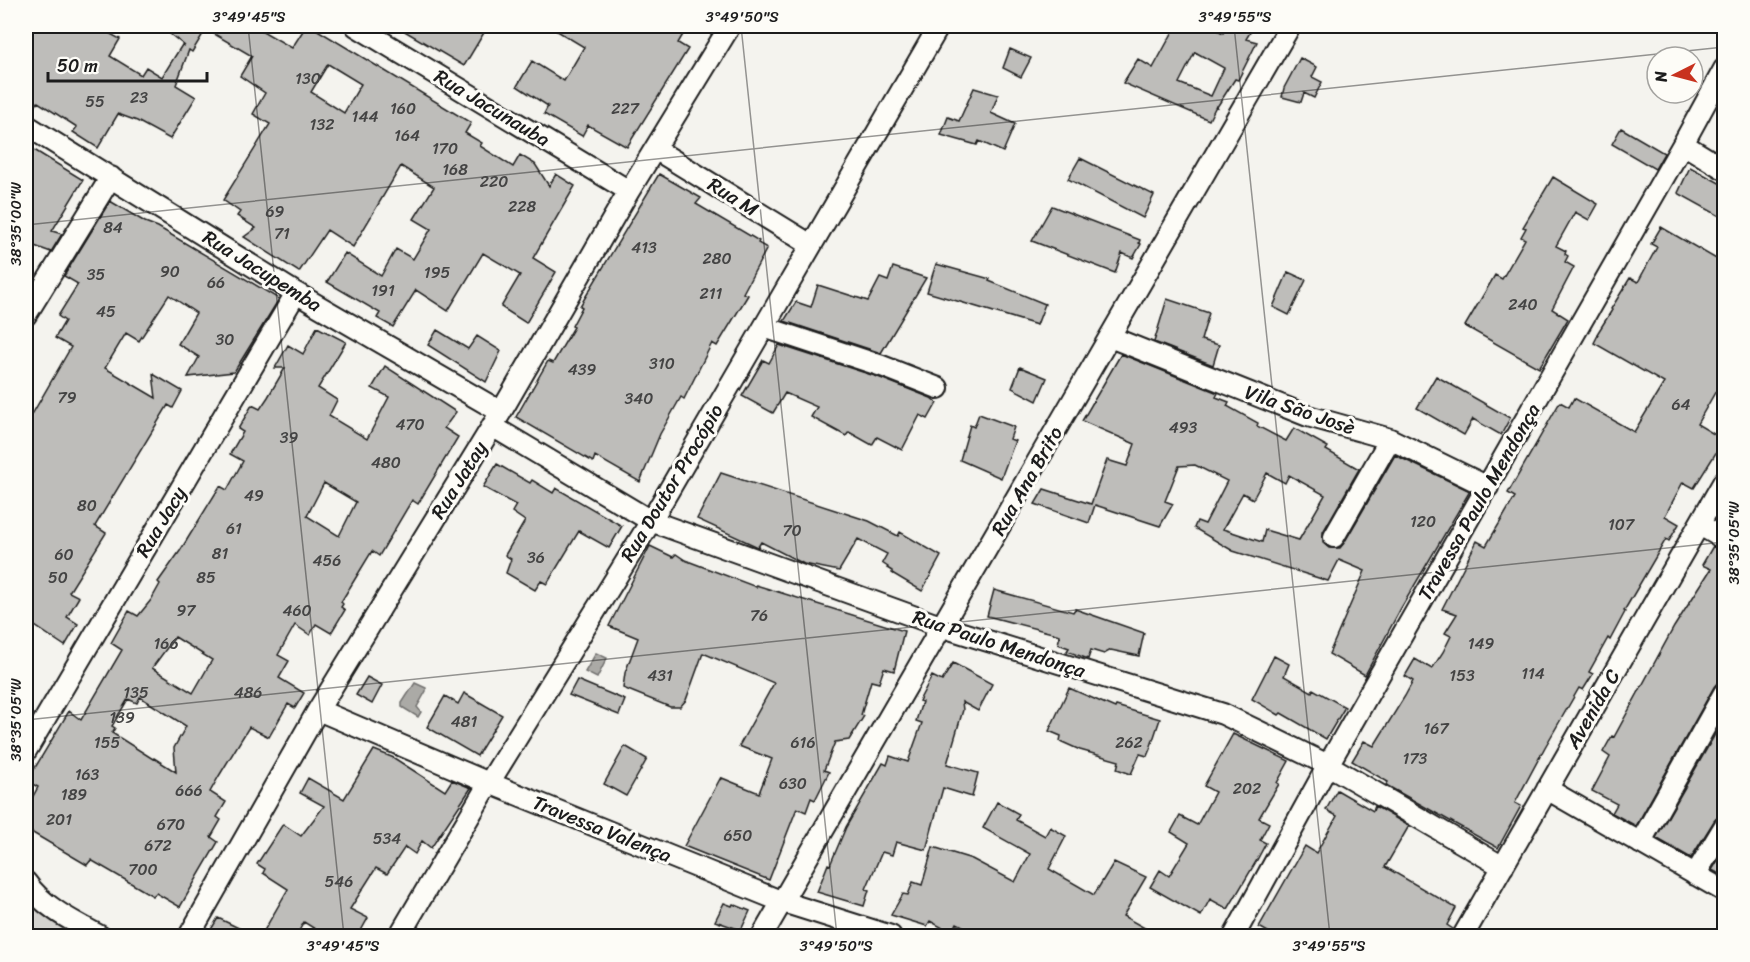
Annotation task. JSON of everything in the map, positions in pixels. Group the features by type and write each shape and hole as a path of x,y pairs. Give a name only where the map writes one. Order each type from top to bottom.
{"street":[{"name":"Rua Jacunauba","path":"356,26 629,191"},
{"name":"Rua Jatay","path":"189,936 318,710 497,419 629,191 730,26"},
{"name":"Rua Doutor Procópio","path":"399,936 489,783 651,520 939,26"},
{"name":"Rua Ana Brito","path":"762,936 1290,26"},
{"name":"Travessa Paulo Mendonça","path":"1234,936 1725,69"},
{"name":"Rua Jacupemba","path":"26,125 497,419"},
{"path":"1683,144 1725,169"},
{"name":"Rua M","path":"655,149 811,244"},
{"path":"26,315 111,177"},
{"name":"Rua Jacy","path":"26,751 296,293"},
{"path":"764,327 882,366 938,388"},
{"name":"Vila São Josè","path":"1110,337 1308,416 1390,439 1488,487"},
{"name":"Rua Paulo Mendonça","path":"497,419 651,520 943,627 1223,714 1329,765 1503,867"},
{"path":"1334,537 1390,439"},
{"name":"Avenida C","path":"1464,936 1725,481"},
{"path":"1700,525 1725,539"},
{"path":"1640,843 1725,693"},
{"name":"Travessa Valença","path":"318,710 489,783 783,902 891,936"},
{"path":"1547,789 1725,891"},
{"path":"1695,875 1725,826"},
{"path":"26,882 30,890 62,915 100,936"}],"shaded area":[{"path":"596,653 607,658 597,678 585,672"},
{"path":"415,683 426,688 417,707 421,712 418,717 402,707 402,703"},
{"path":"26,895 93,936 26,936"}],"building":[{"path":"26,26 96,26 120,39 110,56 141,75 146,67 162,77 182,45 185,46 160,26 254,26 292,48 306,26 311,26 471,123 465,133 482,143 480,146 513,167 520,155 535,164 549,186 556,174 575,186 533,258 556,272 526,323 501,307 520,275 483,253 448,311 416,290 393,327 377,318 380,313 327,282 345,253 381,276 396,249 413,259 431,229 414,219 434,187 401,166 353,247 327,230 299,272 244,237 256,228 237,216 240,212 223,200 270,124 253,114 265,93 240,76 252,56 206,29 192,52 189,50 176,85 196,97 170,139 137,121 118,114 98,148 73,132 77,127 38,102 30,114 26,113","holes":["328,64 361,84 344,113 311,92"]},
{"path":"396,26 488,26 464,66"},
{"path":"549,26 688,26 678,43 688,49 627,147 588,125 582,136 544,114 548,106 517,86 532,61 564,81 584,47"},
{"path":"1176,26 1210,26 1223,33 1228,26 1254,26 1246,39 1257,42 1238,80 1235,79 1209,120 1123,83 1138,59 1153,68","holes":["1195,52 1224,68 1211,96 1179,83"]},
{"path":"1010,49 1031,58 1021,77 1003,68"},
{"path":"1300,58 1317,67 1312,77 1322,82 1314,98 1304,93 1301,102 1282,97 1284,88"},
{"path":"974,88 998,95 991,113 1015,124 1003,152 979,141 977,145 941,135 948,117 959,121"},
{"path":"1621,128 1664,153 1655,169 1612,144"},
{"path":"26,145 83,180 52,231 62,234 51,252 26,243"},
{"path":"1080,158 1154,195 1143,218 1068,179"},
{"path":"1690,167 1725,186 1725,219 1678,193"},
{"path":"659,174 701,198 696,204 767,248 743,293 748,295 717,346 712,343 684,399 681,397 660,434 640,482 595,456 593,462 516,417 548,361 553,363 574,327 572,326 582,307 580,306"},
{"path":"1553,177 1598,204 1589,220 1575,212 1556,246 1566,251 1565,254 1568,256 1565,262 1574,267 1552,309 1568,319 1539,368 1465,326 1495,275 1502,279 1525,239 1521,237 1526,228 1523,227"},
{"path":"110,201 279,299 234,372 188,377 199,357 178,344 196,313 169,295 139,341 126,333 105,368 156,398 153,374 182,391 173,408 168,405 95,526 106,533 69,592 79,597 67,617 78,624 65,646 26,620 26,425 71,347 55,338 65,321 58,316 78,284 64,276"},
{"path":"1052,206 1140,240 1141,244 1133,258 1122,253 1115,273 1032,241"},
{"path":"1661,227 1725,264 1725,375 1697,424 1724,440 1694,488 1683,482 1665,516 1679,524 1669,541 1666,539 1624,611 1610,640 1608,638 1589,672 1593,674 1583,690 1579,688 1545,747 1515,803 1521,806 1498,848 1386,785 1388,782 1352,761 1364,741 1374,746 1405,696 1413,681 1405,676 1415,659 1432,669 1443,652 1451,636 1445,633 1457,614 1442,609 1477,541 1486,546 1515,497 1508,493 1560,402 1569,407 1574,398 1634,432 1664,383 1594,343 1630,278 1638,282 1657,247 1651,244"},
{"path":"936,264 990,279 989,281 1045,304 1037,325 927,292"},
{"path":"893,267 926,278 881,353 784,321 796,302 811,307 818,285 868,301 880,278 888,281"},
{"path":"1288,272 1306,280 1289,315 1273,307"},
{"path":"1167,299 1209,313 1201,340 1219,345 1213,365 1154,342"},
{"path":"317,327 346,342 318,388 337,400 329,416 367,439 389,397 372,388 385,366 456,412 444,428 458,437 418,504 412,500 379,556 372,551 341,602 343,604 341,607 345,610 331,633 316,624 310,635 295,625 278,655 289,661 279,678 304,693 295,708 288,704 269,737 249,727 219,776 210,792 226,802 217,817 221,820 211,837 218,842 180,907 156,893 153,896 91,860 87,865 26,829 26,809 38,787 27,781 69,711 81,720 122,650 111,643 129,611 138,616 151,600 160,584 158,582 220,486 227,490 243,461 230,454 243,432 238,429 252,405 260,409 268,397 285,368 275,368 288,345 303,354","holes":["324,483 356,502 339,536 307,516","175,637 212,660 193,693 152,668","140,697 186,726 174,748 176,772 112,733 115,728 112,726 128,699 137,703"]},
{"path":"437,330 468,349 477,336 501,351 486,382 428,345"},
{"path":"779,345 878,377 931,398 937,403 928,419 920,415 902,450 877,437 872,445 849,432 846,436 811,417 817,407 785,393 773,413 742,396 763,360 769,363"},
{"path":"1121,354 1218,393 1216,397 1229,402 1227,406 1258,423 1257,426 1286,441 1294,428 1328,447 1326,450 1359,469 1323,532 1323,543 1329,548 1340,548 1344,543 1395,455 1470,491 1401,608 1365,675 1329,654 1365,571 1339,560 1328,581 1233,551 1194,528 1197,521 1205,524 1227,481 1195,465 1179,466 1165,501 1173,504 1160,526 1095,505 1089,523 1035,504 1044,489 1091,504 1107,460 1127,466 1135,444 1082,421","holes":["1267,473 1285,483 1289,475 1325,495 1299,540 1265,530 1262,542 1223,529 1243,493 1253,499"]},
{"path":"1020,367 1047,378 1037,401 1012,388"},
{"path":"1436,376 1510,418 1501,435 1473,419 1464,435 1417,408"},
{"path":"979,414 1014,427 1010,439 1015,441 1001,478 960,460 970,425 974,427"},
{"path":"497,464 530,483 532,480 553,493 556,488 622,526 609,548 579,531 547,584 541,581 535,590 506,573 511,559 505,555 525,521 512,512 516,505 483,487"},
{"path":"721,473 869,521 898,536 900,532 941,556 922,591 892,573 882,563 887,554 858,539 839,571 804,564 761,542 758,547 697,519"},
{"path":"650,546 673,557 676,554 685,560 756,587 756,585 904,631 894,671 884,668 879,683 871,681 861,715 864,716 849,740 835,742 824,770 829,772 815,800 811,798 806,812 797,808 769,880 684,846 721,777 721,779 759,793 772,759 739,746 774,683 703,653 686,700 680,707 670,707 623,688 625,673 638,638 609,626"},
{"path":"1713,546 1725,551 1725,681 1718,682 1714,687 1636,826 1612,813 1617,804 1592,791 1610,757 1603,752 1612,736 1614,737 1674,627 1711,569 1702,565"},
{"path":"994,590 1073,612 1075,609 1144,633 1139,656 1111,650 1104,654 1091,650 1088,659 1067,651 1069,648 1058,644 1060,635 987,616"},
{"path":"1274,656 1289,664 1284,676 1345,707 1326,739 1252,699"},
{"path":"953,663 992,684 978,711 962,702 963,710 947,764 978,773 972,797 943,788 926,850 896,842 892,855 882,852 866,889 869,890 864,906 817,892 846,827 883,763 887,765 890,756 908,762 922,723 916,721 922,702 919,701 932,676 942,681"},
{"path":"367,677 382,685 372,704 356,695"},
{"path":"577,680 625,700 619,715 569,695"},
{"path":"1069,688 1115,708 1116,706 1160,719 1147,756 1140,754 1131,774 1117,769 1119,761 1080,750 1060,741 1061,736 1049,731"},
{"path":"464,693 502,715 477,756 427,727 445,696 458,704"},
{"path":"1725,717 1725,815 1719,816 1714,821 1691,858 1656,838"},
{"path":"1233,734 1289,761 1277,783 1279,784 1259,818 1269,823 1260,840 1266,843 1257,860 1228,909 1210,899 1201,916 1150,887 1160,870 1169,876 1189,843 1171,832 1180,816 1197,825 1215,792 1204,786"},
{"path":"625,746 647,759 626,796 604,784"},
{"path":"374,750 394,758 445,791 452,780 471,788 431,848 422,841 415,854 405,847 387,874 376,868 350,909 368,918 358,936 326,936 304,922 296,936 261,936 288,889 263,873 265,869 257,864 283,824 301,836 324,806 300,793 308,778 344,799"},
{"path":"1337,790 1373,811 1375,806 1409,826 1385,867 1456,908 1447,925 1453,929 1451,936 1275,936 1259,927 1305,846 1316,853 1337,816 1326,810"},
{"path":"997,802 1019,814 1016,820 1045,836 1050,827 1066,836 1049,869 1094,895 1114,862 1146,877 1123,916 1159,936 993,936 980,930 978,934 957,923 952,933 930,921 927,926 891,915 903,894 908,895 913,882 922,885 933,847 972,859 1015,882 1030,854 983,828"},
{"path":"1725,849 1725,877 1712,870"},
{"path":"724,903 750,911 741,930 715,921"},
{"path":"218,918 255,936 207,936"}]}
